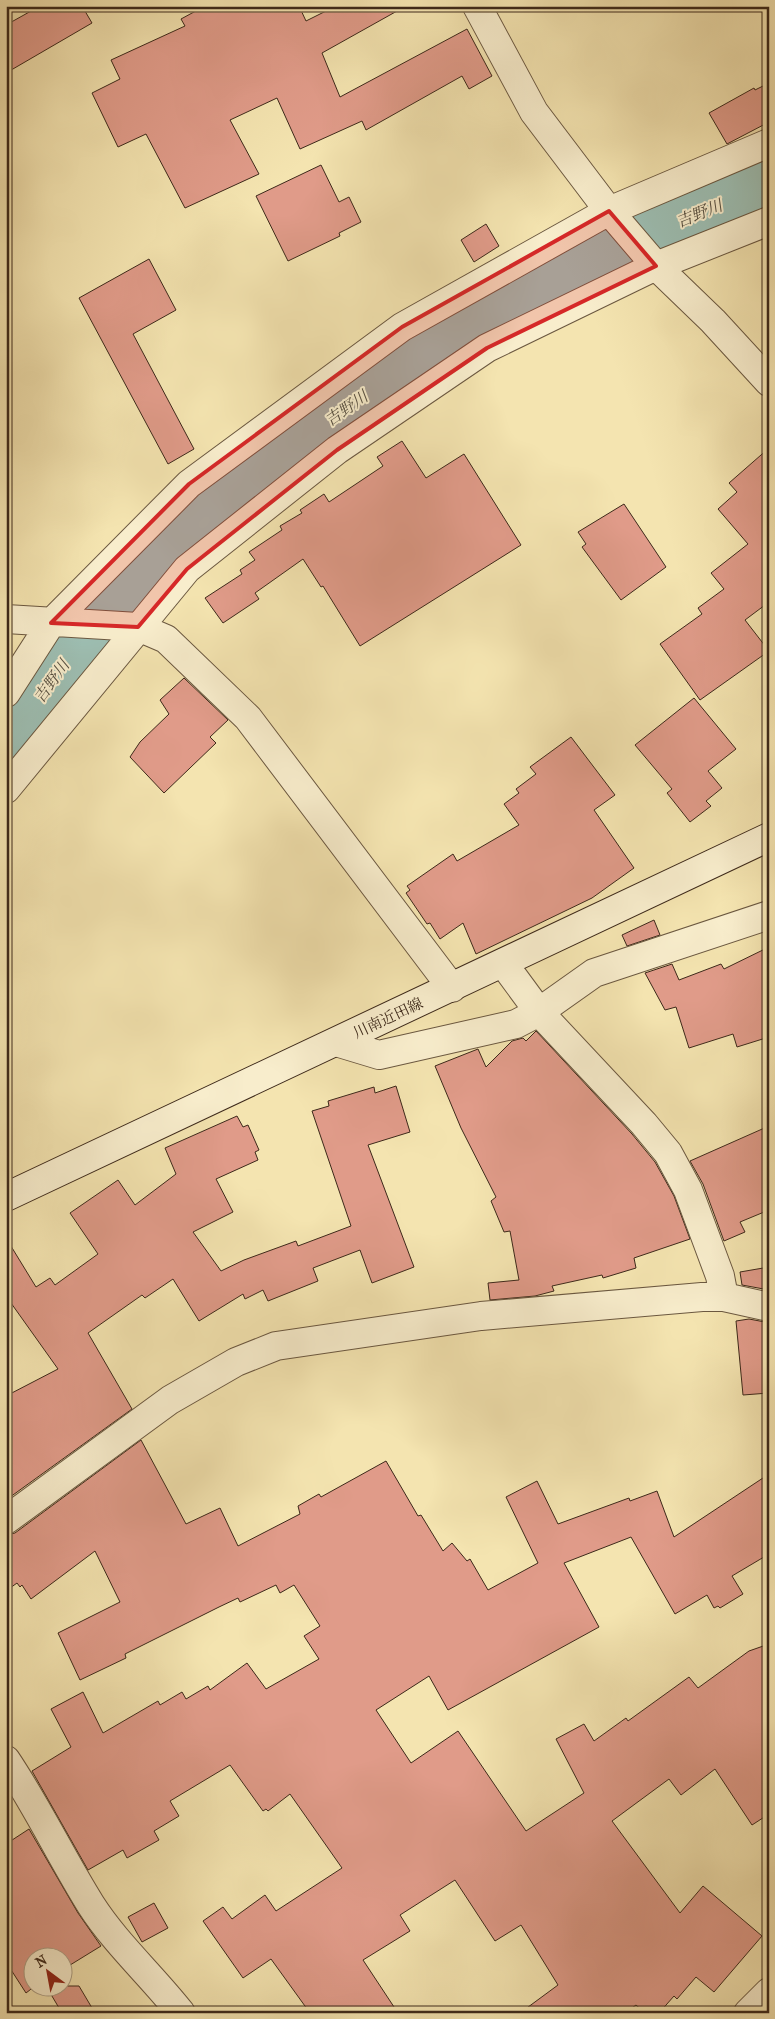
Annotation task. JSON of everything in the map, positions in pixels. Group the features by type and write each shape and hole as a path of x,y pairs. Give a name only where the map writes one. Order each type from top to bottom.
{"street":[{"path":"477,6 534,112 609,211 656,266 713,322 769,382"},
{"path":"6,693 60,624 197,478 402,328 609,211 769,143"},
{"path":"6,789 129,627 187,569 337,450 487,348 656,266 769,221"},
{"path":"6,619 129,627 166,640 248,718 452,988"},
{"name":"川南近田線","path":"6,1197 769,837"},
{"path":"336,1042 379,1055 516,1024 539,1012 594,974 769,915"},
{"path":"503,963 539,1012 644,1124 668,1153 688,1190 720,1276 724,1297"},
{"path":"6,1520 170,1400 236,1362 276,1346 481,1316 702,1297 724,1297 769,1307"},
{"path":"6,1760 92,1906 137,1965 164,1991 181,2013"},
{"path":"748,2013 769,1992"}],"highlighted area":[{"path":"609,211 656,266 487,348 337,450 187,569 138,627 51,623 189,484 402,327"}],"building":[{"path":"40,6 82,6 92,23 6,73 6,25"},
{"path":"205,6 299,6 306,21 336,6 406,6 322,53 340,97 467,29 492,76 469,89 462,76 366,130 362,121 300,149 277,98 230,120 259,174 185,208 146,134 118,147 92,93 120,79 111,60 185,26 181,19"},
{"path":"769,83 769,122 727,144 709,113 754,88 755,90"},
{"path":"321,165 339,202 349,197 361,222 339,233 340,236 288,261 256,196"},
{"path":"486,224 499,246 474,262 461,240"},
{"path":"149,259 176,310 133,334 194,449 168,464 79,298"},
{"path":"402,441 426,478 464,454 521,545 360,646 323,586 321,587 303,559 255,593 259,599 223,623 205,598 242,574 240,570 255,560 249,552 282,530 280,526 302,513 300,510 324,494 329,502 383,466 377,457"},
{"path":"769,448 769,602 745,620 769,651 700,700 660,644 702,614 698,608 724,589 711,573 748,544 718,509 737,492 729,483"},
{"path":"624,504 666,567 621,600 582,547 586,544 578,532"},
{"path":"184,678 228,720 210,737 216,743 164,793 130,757 140,742 169,714 160,700"},
{"path":"694,698 736,749 708,771 722,788 706,801 711,806 690,822 667,793 672,789 635,745"},
{"path":"571,737 615,795 594,810 634,868 592,898 476,954 463,923 440,939 430,923 427,924 406,893 410,890 407,886 453,854 457,861 519,825 504,804 519,793 516,789 536,774 530,767"},
{"path":"654,920 660,935 627,946 622,935"},
{"path":"769,947 769,1037 737,1047 733,1034 689,1048 676,1007 665,1010 645,973 672,964 679,980 721,964 724,969"},
{"path":"536,1031 632,1134 655,1162 674,1196 690,1239 634,1258 636,1268 603,1278 602,1275 552,1286 554,1291 535,1296 490,1300 488,1283 519,1280 510,1231 504,1232 491,1201 496,1197 461,1128 435,1066 478,1049 486,1067 512,1041 523,1038 526,1041"},
{"path":"396,1086 410,1132 368,1145 414,1267 372,1283 360,1250 313,1268 318,1281 268,1301 263,1290 245,1299 243,1294 199,1321 173,1279 145,1298 142,1295 88,1333 132,1409 6,1500 6,1396 58,1369 6,1296 6,1238 36,1287 50,1278 55,1285 98,1254 70,1213 118,1180 135,1205 176,1174 165,1148 237,1116 243,1127 248,1125 259,1150 255,1152 258,1160 216,1179 233,1212 193,1232 221,1271 244,1260 296,1241 298,1246 351,1226 312,1111 329,1106 328,1101 374,1087 375,1093"},
{"path":"769,1126 769,1210 740,1222 745,1232 724,1241 703,1184 690,1161"},
{"path":"769,1267 769,1290 742,1285 740,1272"},
{"path":"749,1319 765,1322 769,1342 769,1393 743,1395 736,1321"},
{"path":"141,1440 186,1524 220,1508 238,1546 300,1514 298,1506 319,1494 321,1497 386,1461 418,1516 421,1515 443,1551 452,1543 467,1561 470,1559 488,1590 538,1563 506,1497 537,1481 558,1524 629,1498 630,1501 657,1491 674,1537 769,1474 769,1554 732,1576 743,1594 720,1608 718,1606 714,1608 707,1595 675,1614 631,1537 564,1563 599,1627 448,1710 429,1676 376,1710 411,1763 458,1731 526,1831 584,1793 556,1739 584,1724 594,1741 626,1718 628,1721 689,1677 698,1688 749,1651 769,1644 769,1814 752,1825 715,1769 681,1795 669,1779 612,1821 680,1913 703,1886 762,1936 714,1992 696,1977 677,1999 674,1996 659,2013 645,2013 636,2005 625,2013 520,2013 558,1985 521,1925 495,1941 455,1880 400,1915 410,1931 363,1960 398,2013 310,2013 271,1959 243,1978 203,1921 223,1907 232,1919 265,1895 276,1911 342,1868 290,1794 268,1811 266,1809 263,1811 230,1765 170,1801 179,1816 154,1831 159,1840 127,1858 123,1850 88,1870 32,1771 71,1747 51,1709 83,1692 103,1733 158,1701 160,1705 182,1692 186,1699 208,1686 210,1690 247,1663 266,1689 319,1659 304,1636 320,1626 294,1585 280,1593 276,1585 240,1602 238,1598 219,1607 125,1654 126,1658 80,1680 58,1633 120,1602 95,1551 31,1599 22,1585 20,1587 17,1583 6,1591 6,1535 15,1533"},
{"path":"29,1829 78,1913 101,1946 72,1964 72,1946 22,1946 22,1987 6,1962 6,1844"},
{"path":"154,1903 168,1928 142,1942 128,1917"},
{"path":"72,1986 79,1986 95,2013 62,2013 52,1996 72,1996"}],"waterway":[{"name":"吉野川","path":"6,742 111,598 162,546 289,448 484,312 597,254 769,185"}]}
